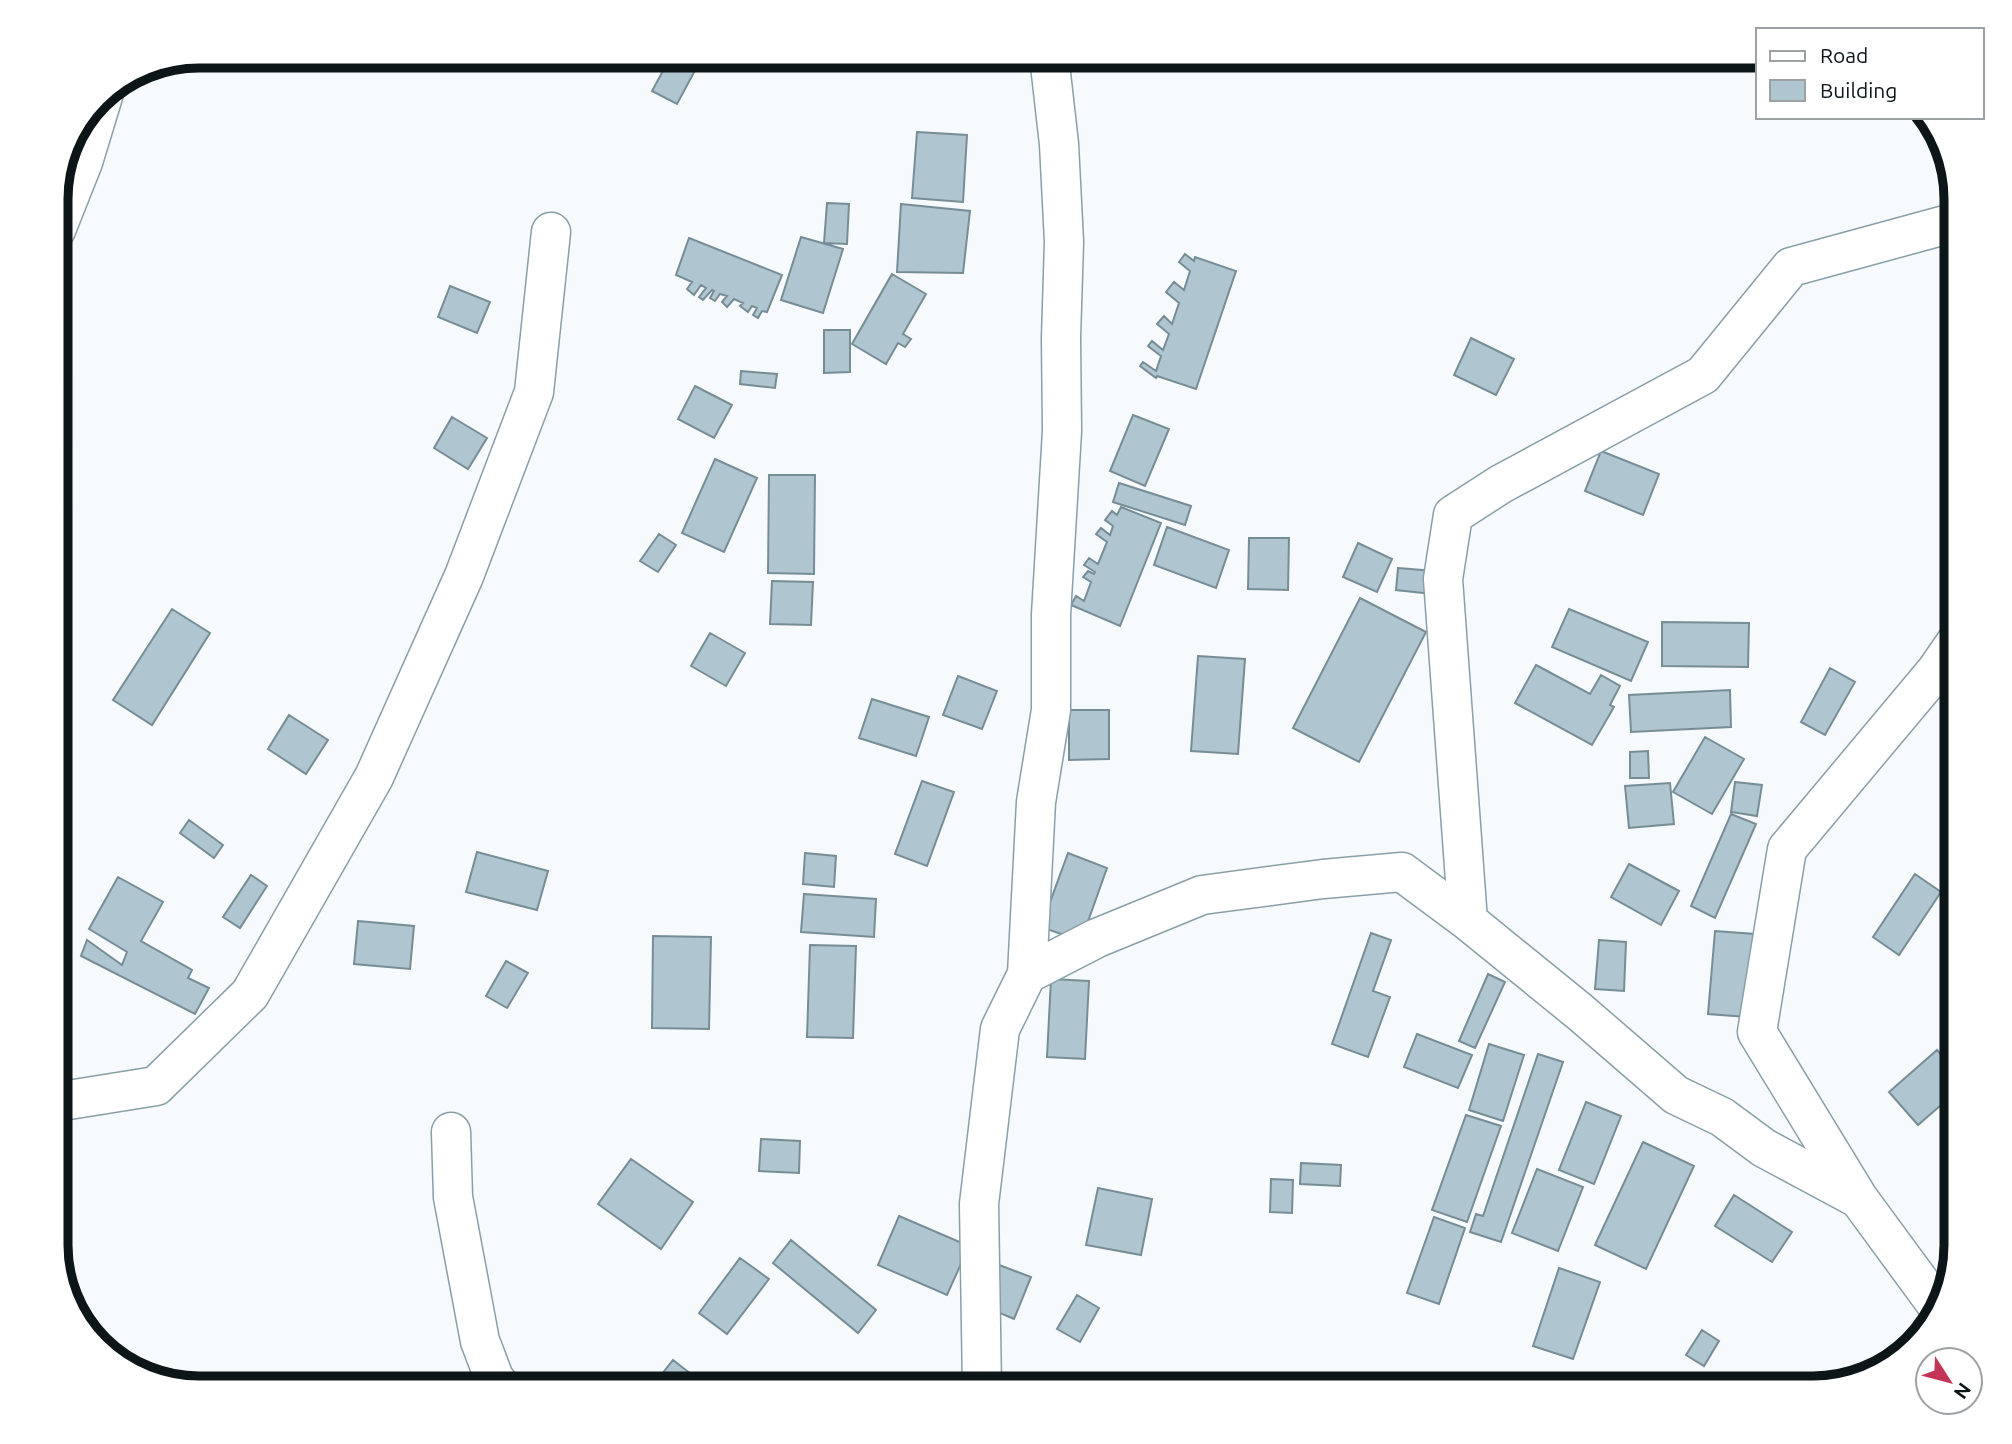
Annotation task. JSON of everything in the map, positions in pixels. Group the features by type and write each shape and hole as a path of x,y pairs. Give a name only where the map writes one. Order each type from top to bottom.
{"street":[{"path":"982,1376 979,1204 1000,1029 1027,974 1036,803 1051,710 1051,615 1062,431 1064,242 1059,144 1050,68"},
{"path":"69,197 97,117"},
{"path":"1468,920 1443,579 1453,515 1501,484 1703,375 1791,267 1944,225"},
{"path":"69,1100 156,1086 250,994 367,789 464,576 534,392 551,232"},
{"path":"1932,1299 1859,1199 1757,1032 1787,849 1944,659"},
{"path":"1027,974 1097,938 1202,895 1323,878 1402,873 1468,920 1675,1095 1722,1117 1764,1148 1859,1199"},
{"path":"452,1132 453,1197 480,1341 493,1376"}],"building":[{"path":"664,68 696,68 677,104 652,91"},
{"path":"917,132 967,135 963,202 912,198"},
{"path":"827,203 849,204 847,244 824,243"},
{"path":"901,204 970,211 963,273 897,272"},
{"path":"801,237 843,249 823,313 781,300"},
{"path":"689,238 782,275 767,312 762,311 758,318 753,315 757,308 752,306 748,312 740,306 743,303 734,299 727,307 722,302 727,296 720,294 715,301 710,298 714,291 712,290 703,300 699,297 706,288 701,285 694,295 687,289 692,282 676,275"},
{"path":"1185,254 1194,261 1195,257 1236,271 1196,389 1157,376 1156,378 1140,366 1143,362 1156,371 1161,356 1148,346 1152,341 1163,350 1169,334 1157,324 1164,316 1172,324 1179,303 1166,292 1174,282 1184,290 1190,271 1179,262"},
{"path":"892,274 926,294 903,334 911,339 905,347 898,343 886,364 852,344"},
{"path":"450,286 490,302 477,333 438,317"},
{"path":"824,330 850,330 850,372 824,373"},
{"path":"1471,338 1514,359 1496,395 1454,375"},
{"path":"741,371 777,374 775,388 740,384"},
{"path":"695,386 732,405 714,438 678,419"},
{"path":"1133,415 1169,429 1145,486 1110,471"},
{"path":"452,417 487,438 468,469 434,448"},
{"path":"1601,451 1659,474 1643,515 1585,491"},
{"path":"715,459 757,478 724,552 682,533"},
{"path":"769,475 815,475 814,574 768,573"},
{"path":"1119,483 1191,506 1185,525 1113,502"},
{"path":"1121,507 1161,523 1120,626 1071,605 1076,596 1084,601 1091,582 1083,577 1088,571 1094,574 1095,572 1084,565 1089,558 1098,564 1107,542 1096,534 1101,528 1110,535 1113,526 1105,520 1112,511 1117,515"},
{"path":"1167,527 1229,550 1216,588 1154,565"},
{"path":"659,534 676,545 658,572 640,561"},
{"path":"1249,538 1289,538 1288,590 1248,589"},
{"path":"1358,543 1392,559 1377,592 1343,577"},
{"path":"1398,568 1434,571 1432,594 1396,590"},
{"path":"772,581 813,582 811,625 770,624"},
{"path":"1360,598 1426,632 1359,762 1293,728"},
{"path":"172,609 210,633 152,725 113,700"},
{"path":"1569,609 1648,642 1631,681 1552,647"},
{"path":"1662,622 1749,623 1748,667 1662,666"},
{"path":"710,633 745,653 726,686 691,666"},
{"path":"1198,656 1245,659 1238,754 1191,751"},
{"path":"1536,665 1590,694 1601,675 1620,686 1610,705 1614,707 1592,745 1515,703"},
{"path":"1830,668 1855,682 1825,735 1801,722"},
{"path":"958,676 997,691 982,729 943,715"},
{"path":"1730,690 1731,727 1631,732 1629,695"},
{"path":"872,699 929,717 916,756 859,738"},
{"path":"1069,710 1109,710 1109,759 1069,760"},
{"path":"289,715 328,740 306,774 268,749"},
{"path":"1705,737 1744,759 1712,814 1673,792"},
{"path":"1648,751 1649,778 1630,778 1630,752"},
{"path":"922,781 954,792 927,866 895,854"},
{"path":"1735,782 1762,785 1757,816 1731,812"},
{"path":"1670,783 1674,824 1629,828 1625,786"},
{"path":"1731,814 1756,824 1715,918 1691,906"},
{"path":"189,820 223,845 214,858 180,833"},
{"path":"477,852 548,871 537,910 466,892"},
{"path":"805,853 836,856 834,887 803,884"},
{"path":"1068,853 1107,868 1081,941 1041,927"},
{"path":"1629,864 1679,891 1661,925 1611,897"},
{"path":"1915,874 1941,892 1899,955 1873,937"},
{"path":"251,875 267,886 240,928 223,917"},
{"path":"118,877 163,902 141,941 192,970 188,978 209,988 195,1014 81,956 87,940 122,965 127,952 89,929"},
{"path":"804,894 876,899 874,937 801,932"},
{"path":"358,921 414,926 410,969 354,964"},
{"path":"1715,931 1755,934 1747,1017 1708,1014"},
{"path":"1371,933 1391,940 1373,991 1390,997 1368,1057 1332,1044"},
{"path":"653,936 711,937 709,1029 652,1028"},
{"path":"1599,940 1626,942 1624,991 1595,989"},
{"path":"810,945 856,946 853,1038 807,1037"},
{"path":"506,961 528,973 507,1008 486,996"},
{"path":"1488,974 1505,982 1475,1048 1459,1041"},
{"path":"1051,979 1089,981 1085,1059 1047,1057"},
{"path":"1417,1034 1472,1055 1458,1088 1404,1067"},
{"path":"1489,1044 1524,1055 1503,1121 1469,1110"},
{"path":"1937,1050 1944,1058 1944,1102 1918,1125 1889,1092"},
{"path":"1538,1054 1563,1062 1501,1242 1470,1232 1476,1214 1483,1216"},
{"path":"1586,1102 1621,1116 1594,1184 1559,1170"},
{"path":"1466,1115 1501,1126 1467,1222 1432,1210"},
{"path":"761,1139 800,1141 799,1173 759,1171"},
{"path":"1643,1142 1694,1166 1646,1269 1595,1245"},
{"path":"631,1159 693,1202 661,1249 598,1204"},
{"path":"1301,1163 1341,1165 1340,1186 1300,1184"},
{"path":"1537,1169 1583,1187 1558,1251 1512,1233"},
{"path":"1271,1179 1293,1180 1292,1213 1270,1212"},
{"path":"1098,1188 1152,1199 1141,1255 1086,1245"},
{"path":"1734,1195 1792,1232 1772,1262 1715,1226"},
{"path":"899,1216 969,1246 947,1295 878,1265"},
{"path":"1434,1217 1465,1228 1439,1304 1407,1293"},
{"path":"791,1240 876,1310 858,1333 773,1263"},
{"path":"740,1258 769,1279 727,1334 699,1313"},
{"path":"999,1265 1031,1277 1014,1319 983,1306"},
{"path":"1559,1268 1600,1282 1573,1359 1533,1346"},
{"path":"1077,1295 1099,1308 1080,1342 1057,1329"},
{"path":"1702,1330 1719,1341 1704,1366 1686,1355"},
{"path":"673,1360 694,1376 660,1376"}]}
